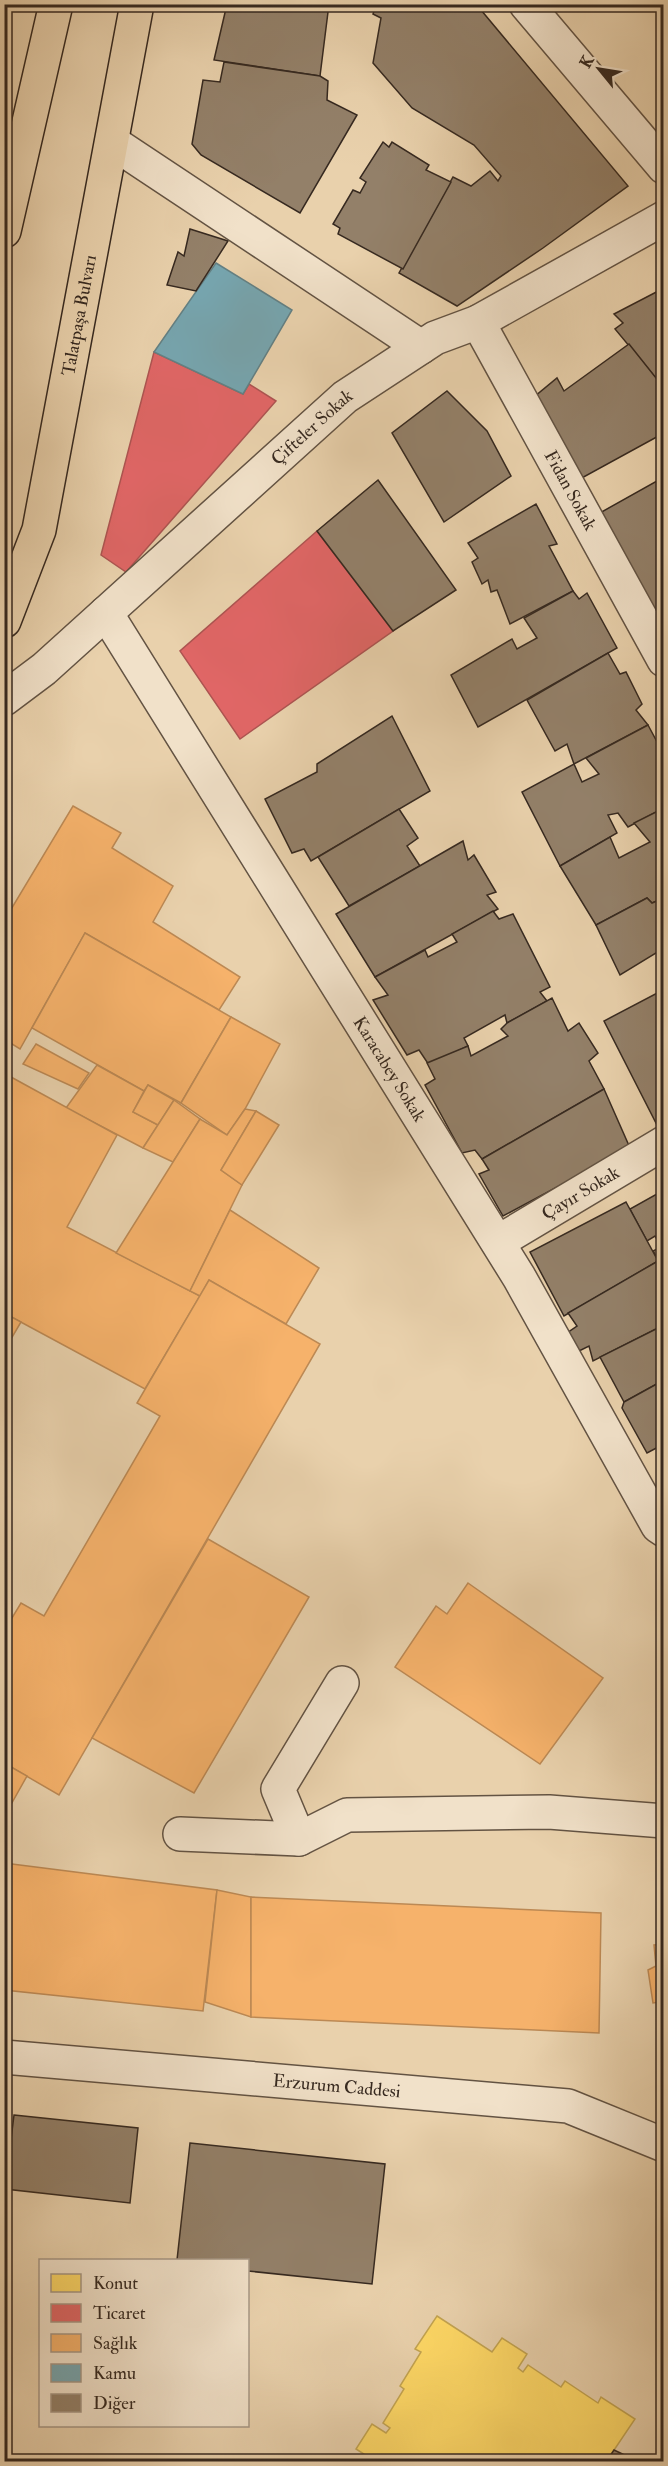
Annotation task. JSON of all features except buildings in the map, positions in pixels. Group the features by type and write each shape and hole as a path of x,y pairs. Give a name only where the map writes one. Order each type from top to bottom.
{"main road":[{"path":"4,231 56,4"},
{"name":"Talatpaşa Bulvarı","path":"4,621 39,530 137,4"}],"street":[{"path":"526,4 663,167"},
{"path":"112,142 421,347"},
{"name":"Çifteler Sokak","path":"4,699 44,669 345,397 435,338 478,322 663,218"},
{"name":"Fidan Sokak","path":"478,322 663,660"},
{"name":"Karacabey Sokak","path":"106,613 498,1242 658,1526 663,1530"},
{"name":"Çayır Sokak","path":"498,1242 663,1143"},
{"path":"299,1839 278,1789 342,1683"},
{"path":"180,1834 299,1839 347,1815 549,1812 663,1821"},
{"name":"Erzurum Caddesi","path":"4,2057 568,2106 663,2145"}]}
